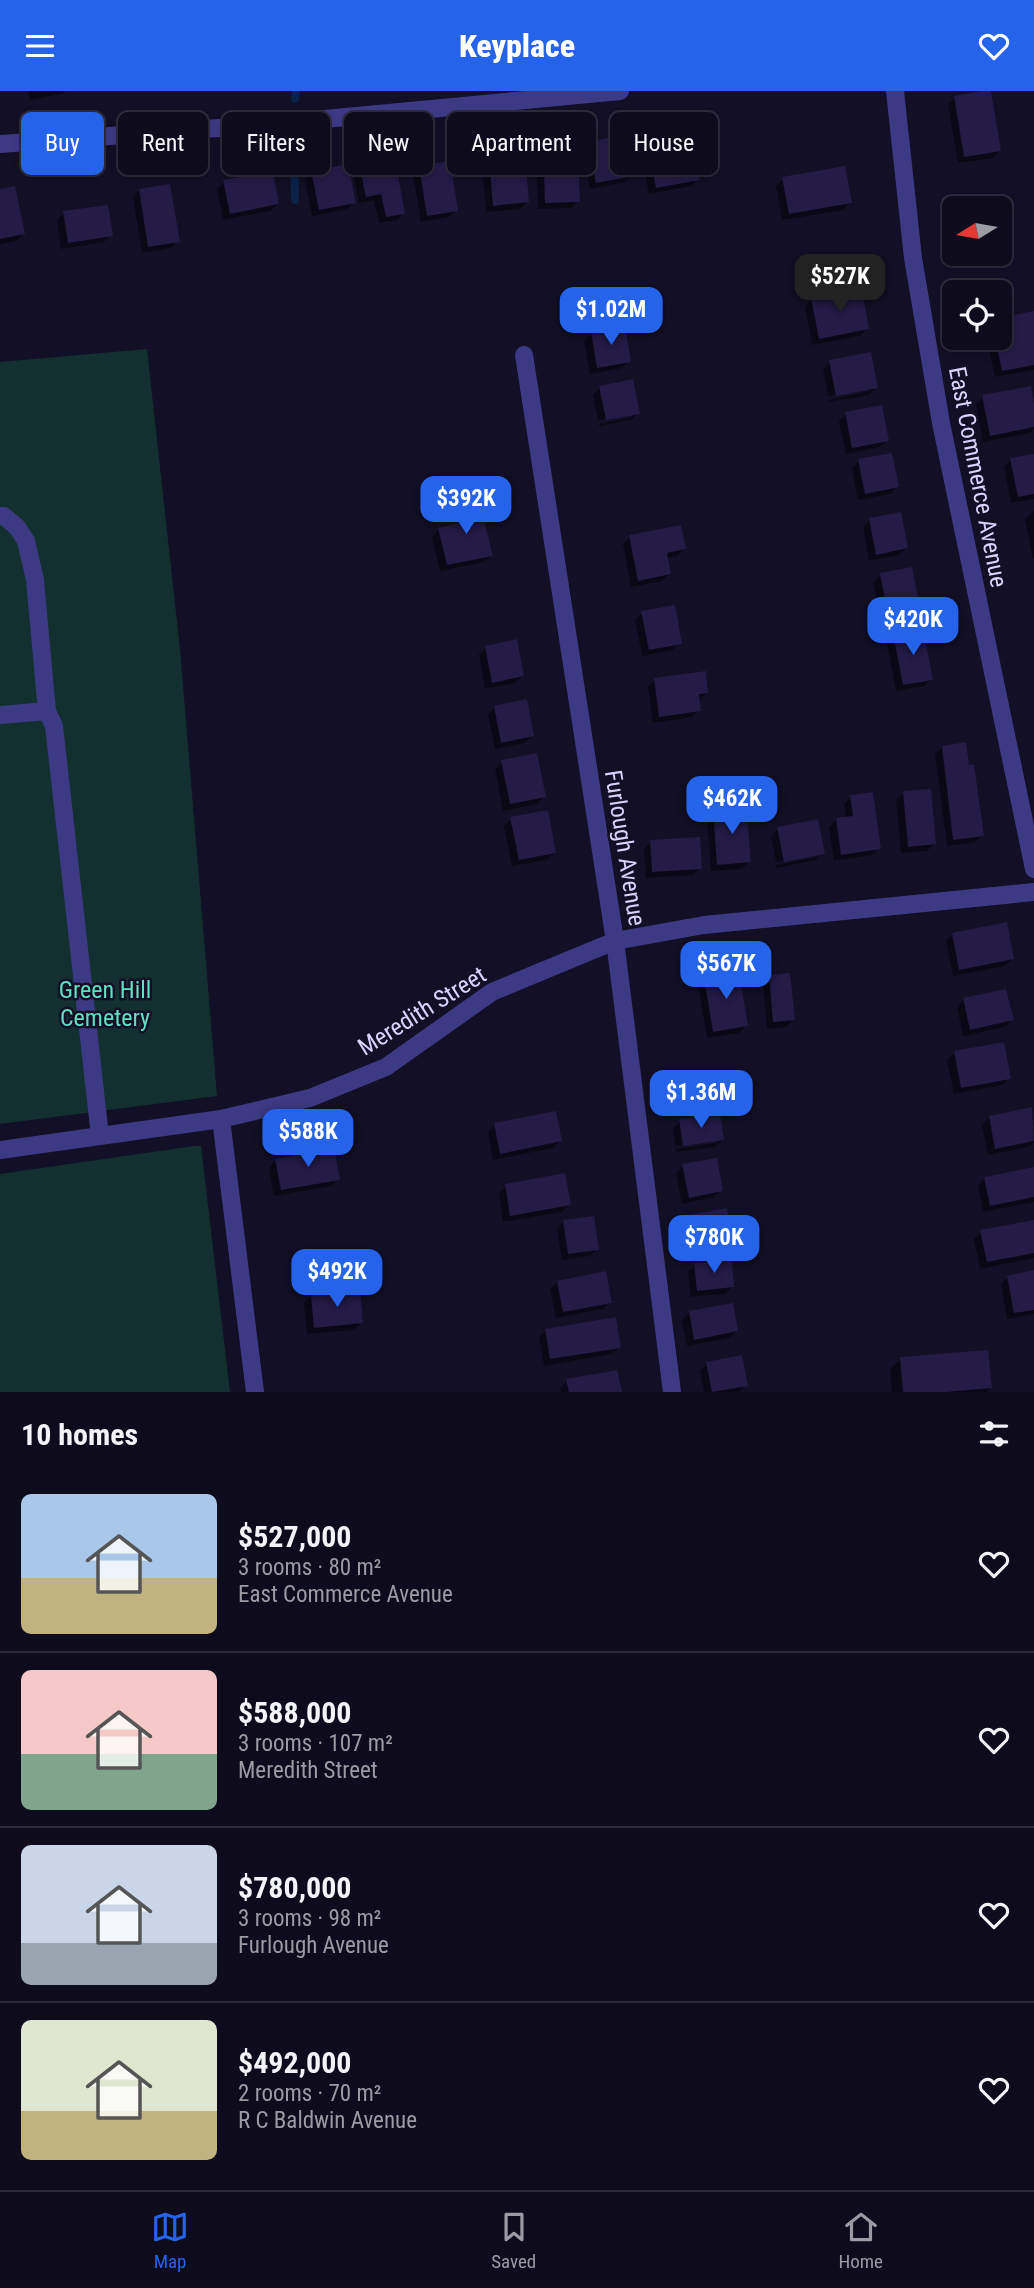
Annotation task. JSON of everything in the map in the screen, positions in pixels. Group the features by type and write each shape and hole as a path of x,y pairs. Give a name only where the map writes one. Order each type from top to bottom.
{"street":[{"path":"0,144 272,124 620,91"},
{"name":"East Commerce Avenue","path":"895,91 913,258 941,423 1034,869"},
{"name":"Furlough Avenue","path":"524,355 615,941 672,1392"},
{"path":"0,516 4,516 17,527 26,541 35,580 47,711 54,726 100,1136"},
{"path":"0,715 47,711"},
{"name":"Meredith Street","path":"0,1150 222,1119 310,1098 386,1067 492,992 615,941 704,925 1034,892"},
{"path":"222,1119 255,1392"}],"green space":[{"name":"Green Hill Cemetery","path":"147,349 180,649 217,1096 0,1124 0,362"},
{"path":"201,1146 230,1392 0,1392 0,1174"}],"building":[{"path":"991,91 1001,151 964,157 954,96"},
{"path":"610,137 610,175 634,176 596,183 596,140"},
{"path":"447,161 447,175 452,175 458,211 427,216 420,175 433,175 433,164"},
{"path":"344,165 344,175 350,175 356,203 319,210 312,175 330,175 330,167"},
{"path":"845,166 852,203 789,214 782,177"},
{"path":"251,175 274,175 279,204 230,214 223,180"},
{"path":"361,175 398,175 405,214 386,217 381,194 366,197"},
{"path":"490,175 527,175 529,202 493,206"},
{"path":"544,175 579,175 580,202 545,203"},
{"path":"653,175 699,175 700,180 656,188"},
{"path":"170,184 180,242 148,247 139,189"},
{"path":"15,186 25,234 0,239 0,189"},
{"path":"108,205 113,236 68,243 63,211"},
{"path":"862,289 869,329 819,339 811,298"},
{"path":"1034,311 1034,365 1002,371 998,350 1012,350 1012,315"},
{"path":"625,326 631,362 597,368 591,332"},
{"path":"871,352 878,388 836,396 829,360"},
{"path":"633,379 640,414 606,420 599,386"},
{"path":"1031,386 1034,427 990,436 982,395"},
{"path":"882,405 889,441 852,448 845,412"},
{"path":"892,453 899,487 865,494 858,459"},
{"path":"1034,454 1034,494 1018,497 1010,458"},
{"path":"479,500 493,556 447,565 438,528 462,522 458,506"},
{"path":"901,512 908,548 876,555 869,518"},
{"path":"681,525 686,549 667,553 671,574 638,581 629,535"},
{"path":"912,567 919,603 887,610 880,573"},
{"path":"675,605 682,644 649,650 641,611"},
{"path":"923,629 933,680 903,685 893,634"},
{"path":"517,639 524,676 492,683 485,646"},
{"path":"706,671 708,693 699,694 701,711 659,717 654,678"},
{"path":"527,699 534,736 501,743 494,706"},
{"path":"966,742 969,765 974,764 984,836 953,840 942,746"},
{"path":"537,753 546,797 510,804 501,760"},
{"path":"931,789 936,844 908,847 903,791"},
{"path":"873,792 881,849 841,855 836,818 853,816 850,795"},
{"path":"746,807 751,862 717,865 713,810"},
{"path":"548,810 556,853 519,860 510,817"},
{"path":"818,819 825,854 784,862 777,827"},
{"path":"700,837 702,869 652,872 650,840"},
{"path":"1007,922 1014,959 959,970 952,933"},
{"path":"739,971 748,1026 713,1032 704,977"},
{"path":"790,973 795,1020 773,1022 769,975"},
{"path":"1006,989 1014,1020 970,1030 963,998"},
{"path":"1004,1042 1011,1079 961,1088 954,1051"},
{"path":"1032,1107 1034,1141 995,1149 989,1116"},
{"path":"556,1111 562,1141 500,1154 494,1123"},
{"path":"720,1114 724,1140 683,1146 679,1119"},
{"path":"334,1148 340,1180 281,1190 275,1159"},
{"path":"717,1158 723,1191 689,1198 682,1164"},
{"path":"1034,1167 1034,1197 990,1206 984,1177"},
{"path":"565,1173 571,1205 510,1216 505,1184"},
{"path":"727,1208 733,1240 695,1247 689,1215"},
{"path":"594,1216 599,1250 568,1254 563,1220"},
{"path":"1034,1220 1034,1253 987,1262 980,1230"},
{"path":"732,1261 734,1287 697,1291 694,1263"},
{"path":"1034,1270 1034,1310 1014,1313 1007,1276"},
{"path":"606,1271 612,1303 563,1312 557,1281"},
{"path":"360,1290 363,1323 314,1328 311,1295"},
{"path":"733,1303 738,1331 694,1340 689,1311"},
{"path":"616,1317 621,1348 550,1359 545,1329"},
{"path":"988,1350 992,1388 903,1392 900,1357"},
{"path":"742,1355 748,1386 712,1392 706,1362"},
{"path":"617,1370 622,1392 569,1392 566,1379"}],"waterway":[{"path":"295,99 296,91"},
{"path":"295,175 295,200"}]}
